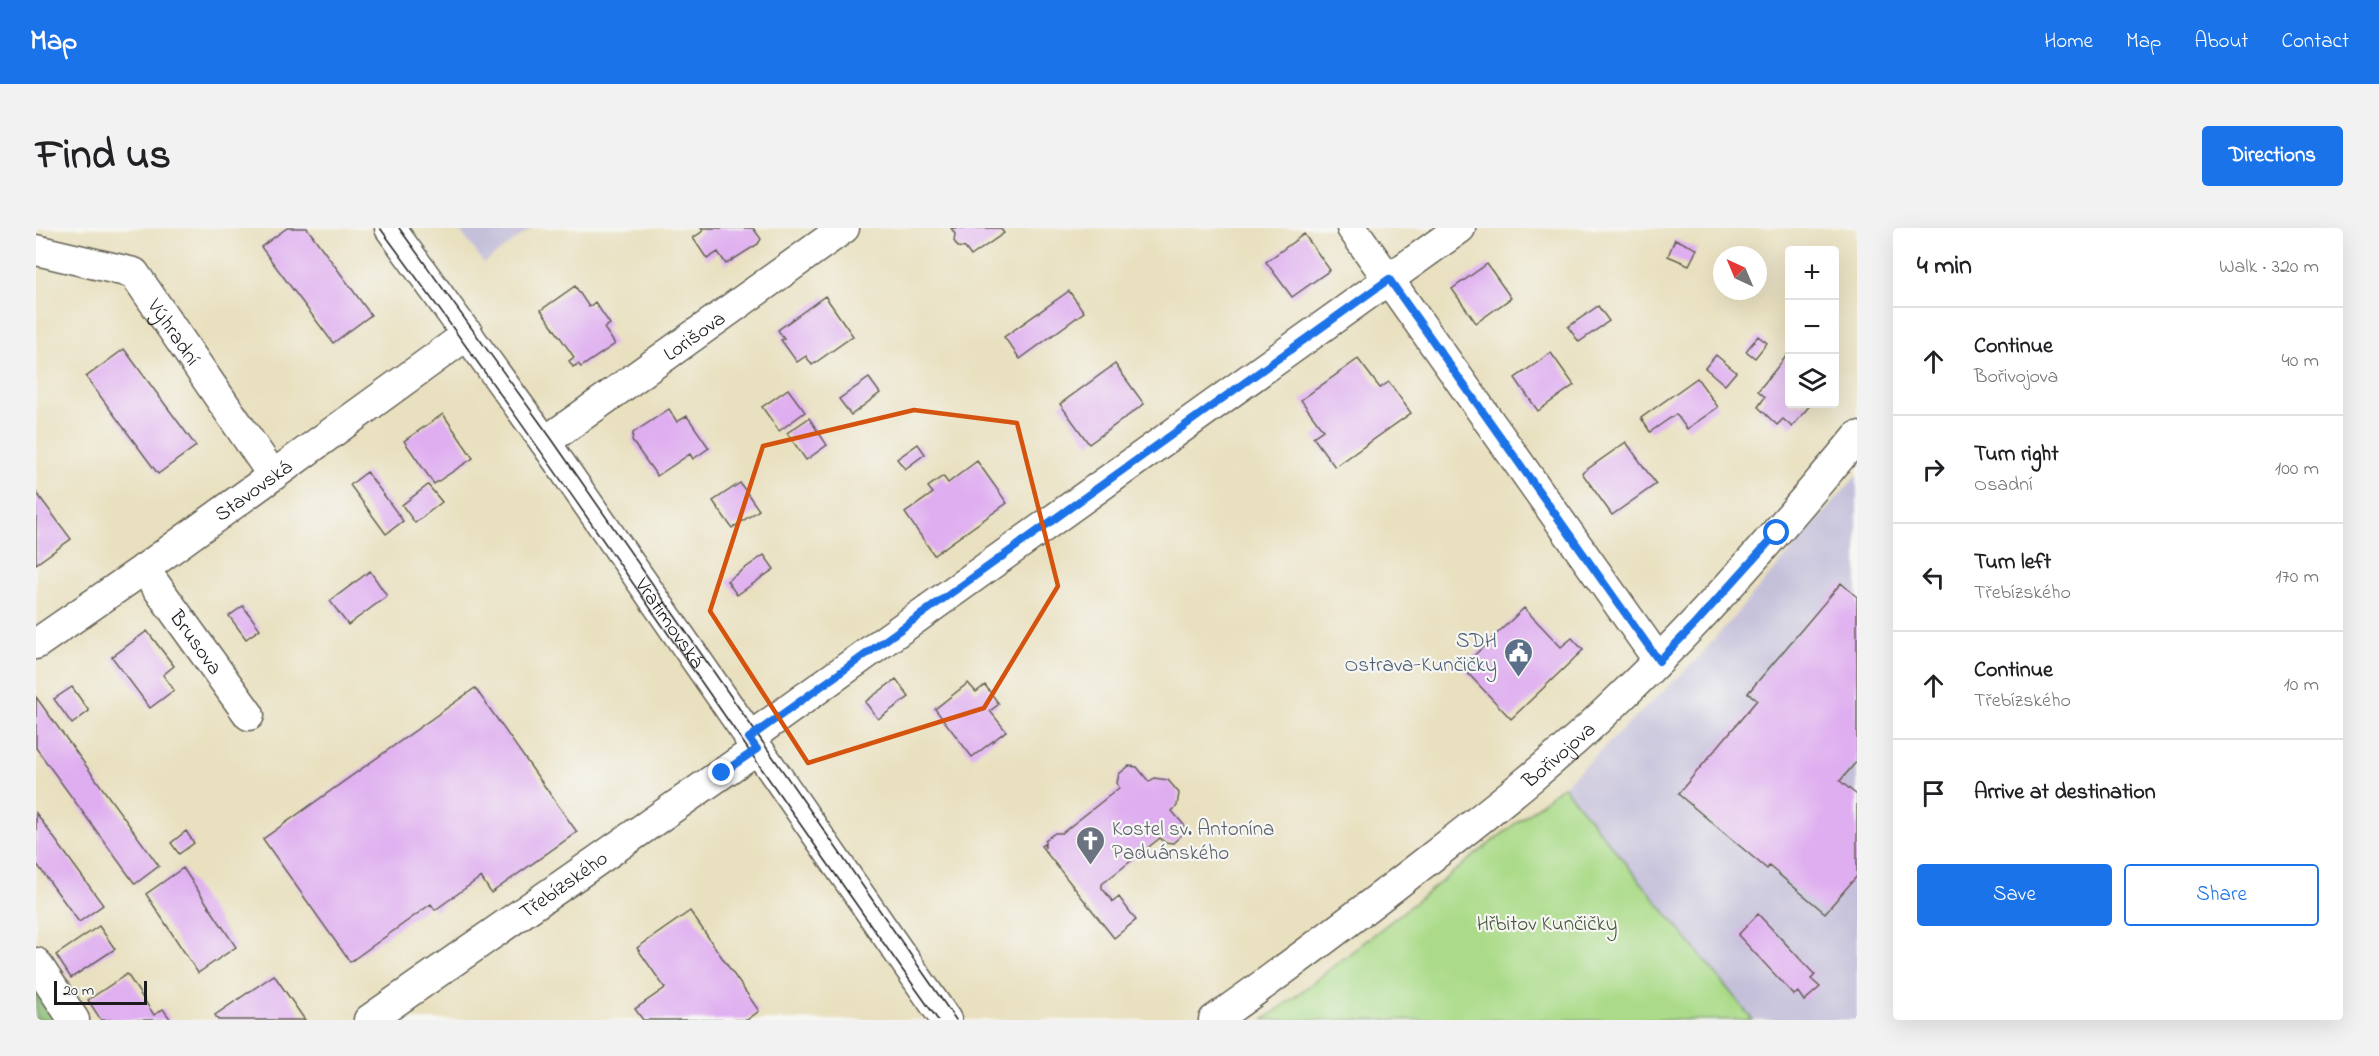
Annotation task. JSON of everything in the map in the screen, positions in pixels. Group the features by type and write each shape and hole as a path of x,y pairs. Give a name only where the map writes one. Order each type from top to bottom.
{"street":[{"name":"Vratimovská","path":"390,228 545,442 946,1020"},
{"name":"Lorišova","path":"545,442 844,228"},
{"path":"1353,228 1659,661"},
{"name":"Třebízského","path":"369,1020 1460,228"},
{"name":"Výhradní","path":"36,250 134,273 272,474"},
{"name":"Stavovská","path":"36,644 144,569 468,334"},
{"name":"Bořivojova","path":"1214,1020 1311,951 1487,814 1572,742 1695,624 1777,533 1857,437"},
{"name":"Brusova","path":"144,569 249,716"},
{"path":"36,963 74,1020"}],"highlighted area":[{"path":"914,410 1017,423 1058,586 984,708 808,763 710,611 763,446"}],"shaded area":[{"path":"458,228 532,228 484,263"},
{"path":"1857,475 1857,1020 1753,1020 1563,786 1697,659"}],"green space":[{"name":"Hřbitov Kunčičky","path":"1563,786 1753,1020 1263,1020 1288,1002"},
{"path":"36,974 67,1020 36,1020"}],"building":[{"path":"287,228 307,228 371,315 333,343 261,247"},
{"path":"701,228 753,228 761,239 758,244 726,264 718,252 707,259 693,238 703,231"},
{"path":"951,228 1000,228 1004,233 971,256 965,248 958,247"},
{"path":"1304,234 1330,270 1292,297 1266,262"},
{"path":"1675,239 1697,249 1689,265 1668,256"},
{"path":"1487,264 1511,298 1476,323 1452,289"},
{"path":"575,286 589,307 595,302 610,324 604,328 615,344 581,367 578,364 573,367 569,361 574,357 541,310"},
{"path":"1069,291 1084,312 1020,359 1004,337"},
{"path":"825,296 853,336 812,365 806,356 797,362 781,340 784,339 778,330"},
{"path":"1598,306 1609,321 1579,342 1568,327"},
{"path":"1758,336 1767,343 1755,358 1746,351"},
{"path":"124,349 196,446 158,474 86,377"},
{"path":"1551,353 1574,385 1538,411 1515,378"},
{"path":"1716,355 1736,372 1725,385 1705,368"},
{"path":"1785,358 1785,408 1808,408 1792,427 1783,419 1777,425 1758,407 1765,397 1758,391"},
{"path":"1358,359 1380,388 1389,382 1411,413 1335,467 1313,437 1323,430 1301,400"},
{"path":"1115,364 1144,404 1089,444 1060,404"},
{"path":"869,378 880,393 851,415 839,399"},
{"path":"1697,378 1718,407 1687,429 1676,414 1650,432 1641,418"},
{"path":"788,389 805,412 779,431 762,407"},
{"path":"669,409 677,422 687,416 709,448 693,459 690,454 657,476 632,441 633,433"},
{"path":"443,414 473,458 434,484 404,441"},
{"path":"809,418 827,445 806,460 787,433"},
{"path":"1626,442 1656,484 1612,515 1582,473"},
{"path":"918,444 925,454 905,469 897,459"},
{"path":"977,461 1007,503 934,555 905,513 933,493 928,487 943,476 948,483"},
{"path":"367,472 403,521 386,534 350,485"},
{"path":"740,483 759,510 732,528 713,501"},
{"path":"428,485 442,502 415,523 402,505"},
{"path":"36,492 71,539 36,564"},
{"path":"764,555 774,569 737,595 727,581"},
{"path":"370,571 387,596 348,625 330,601"},
{"path":"1841,583 1857,597 1857,761 1840,781 1857,795 1857,876 1825,913 1769,866 1767,869 1678,794 1757,700 1748,693"},
{"path":"243,606 260,629 246,639 229,616"},
{"path":"1524,608 1561,647 1572,638 1583,650 1511,719 1462,667"},
{"path":"147,631 174,666 163,675 174,690 150,708 112,657"},
{"path":"896,679 909,697 878,719 865,702"},
{"path":"968,683 976,692 985,685 999,704 990,711 1006,731 972,757 935,709"},
{"path":"72,687 89,711 72,724 54,699"},
{"path":"475,688 577,832 491,893 481,877 435,910 431,904 350,962 263,839"},
{"path":"36,697 159,866 135,884 36,748"},
{"name":"Kostel sv. Antonína Paduánského","path":"1129,766 1137,767 1149,782 1154,778 1168,780 1179,793 1177,806 1172,811 1184,825 1183,834 1173,843 1164,842 1160,838 1102,884 1102,888 1113,902 1119,897 1136,920 1114,938 1041,846 1044,844 1045,848 1045,840 1055,833 1062,833 1119,788 1117,783 1119,774"},
{"path":"36,813 103,905 79,922 36,863"},
{"path":"186,831 194,843 179,854 171,843"},
{"path":"183,868 236,947 198,973 146,894"},
{"path":"690,911 759,1011 747,1020 643,1020 635,1009 665,988 637,948"},
{"path":"1758,914 1815,975 1811,979 1820,987 1804,1001 1798,992 1794,995 1738,935"},
{"path":"99,926 115,949 71,978 56,955"},
{"path":"127,974 154,1015 163,1009 171,1020 101,1020 88,1000"},
{"path":"274,975 305,1020 218,1020 215,1015"}],"tram line":[{"path":"380,228 522,424 938,1020"},
{"path":"399,228 551,438 956,1020"}],"place":[{"name":"SDH Ostrava-Kunčičky","path":"1518,678"},
{"name":"Kostel sv. Antonína Paduánského","path":"1091,866"}],"route":[{"path":"722,773 757,749 749,738 1389,279 1659,661 1777,533"}]}
